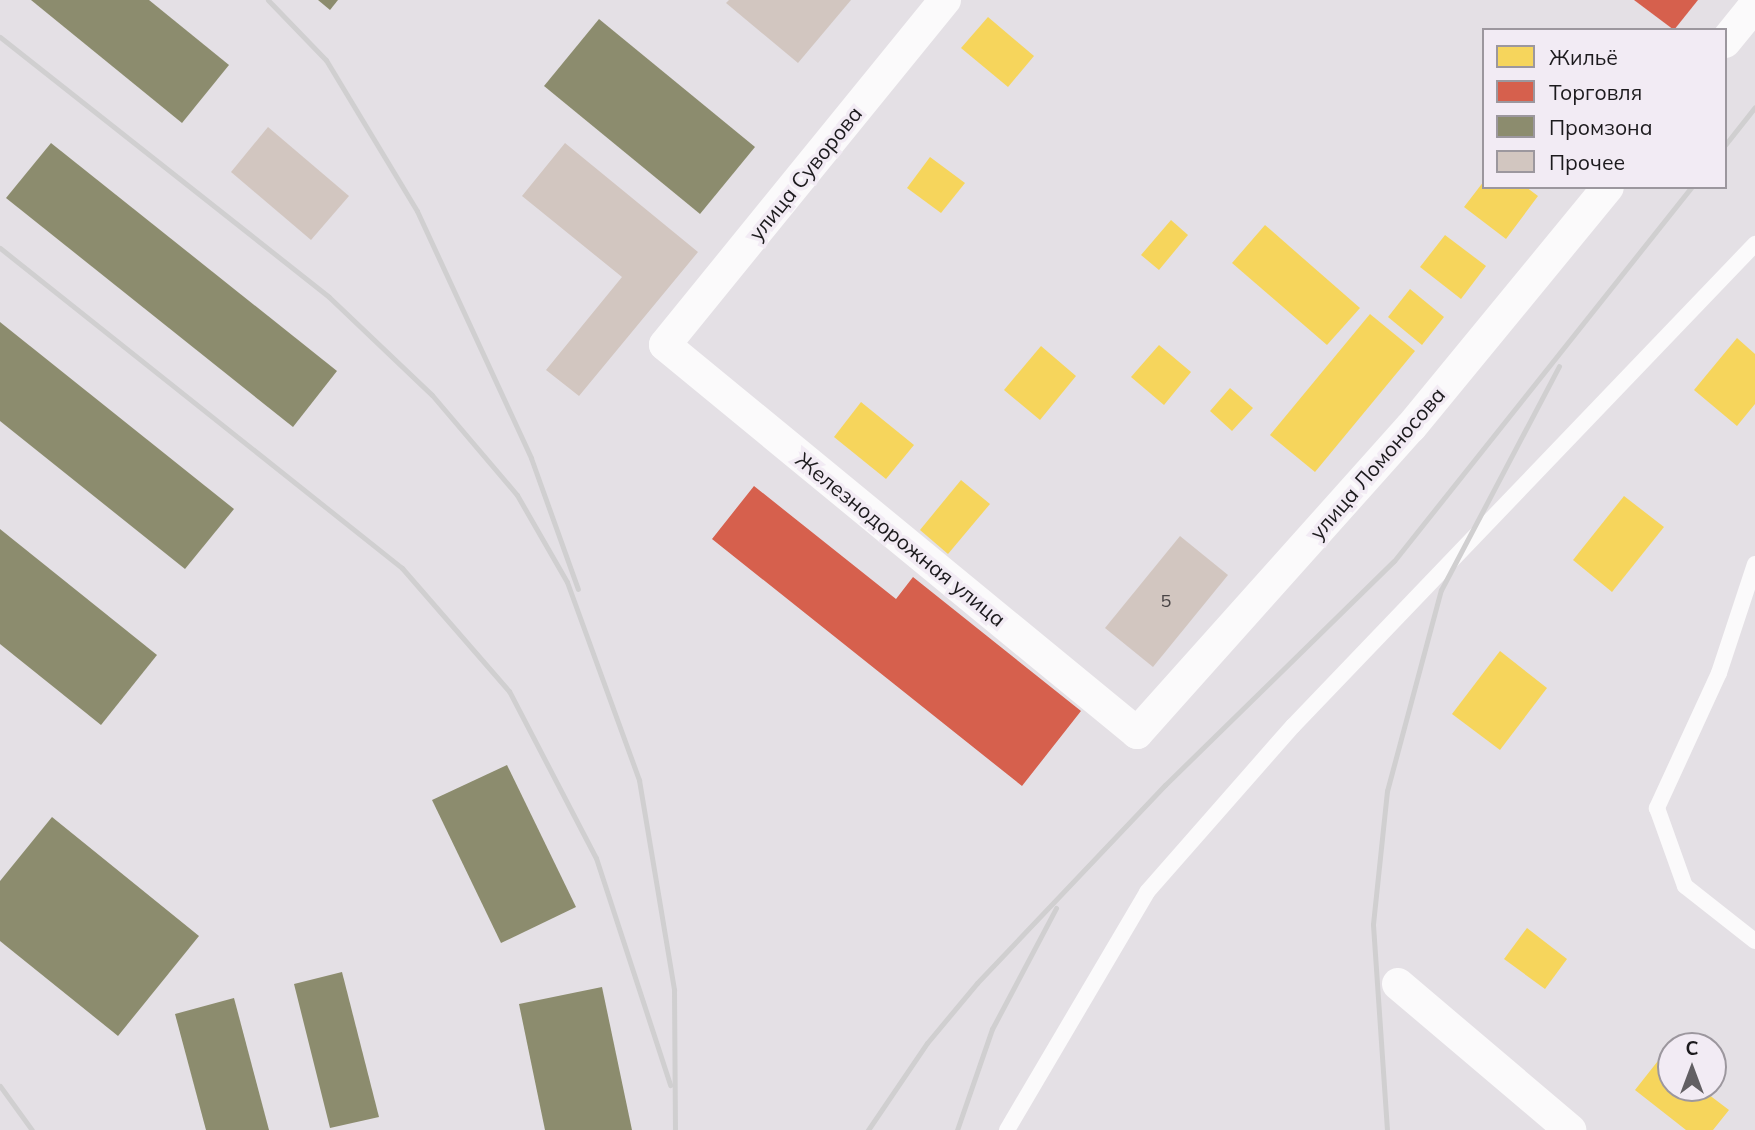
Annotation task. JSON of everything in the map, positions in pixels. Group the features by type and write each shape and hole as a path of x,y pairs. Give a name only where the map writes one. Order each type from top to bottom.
{"street":[{"name":"улица Суворова","path":"664,345 945,0"},
{"path":"1727,40 1755,5"},
{"name":"улица Ломоносова","path":"1138,733 1411,427 1606,189"},
{"name":"Железнодорожная улица","path":"664,345 1138,733"},
{"path":"1398,984 1570,1130"}],"lane":[{"path":"1007,1130 1147,892 1293,726 1755,244"},
{"path":"1755,564 1719,673 1657,808 1685,886 1755,940"}],"building: Жильё":[{"path":"988,17 1034,56 1008,87 961,48"},
{"path":"930,157 965,183 941,213 907,188"},
{"path":"1482,184 1482,189 1529,189 1538,196 1506,239 1464,207"},
{"path":"1171,220 1188,235 1159,270 1141,255"},
{"path":"1265,225 1360,308 1327,345 1232,263"},
{"path":"1445,235 1486,266 1461,299 1420,267"},
{"path":"1410,289 1444,317 1422,345 1388,317"},
{"path":"1370,314 1415,351 1315,472 1270,435"},
{"path":"1737,338 1755,354 1755,404 1737,426 1694,390"},
{"path":"1159,345 1191,372 1164,405 1131,377"},
{"path":"1041,346 1076,376 1040,420 1004,390"},
{"path":"1230,388 1253,408 1232,431 1210,411"},
{"path":"861,402 914,445 886,479 834,437"},
{"path":"961,480 990,504 948,554 920,530"},
{"path":"1624,496 1664,527 1612,592 1573,560"},
{"path":"1500,651 1547,688 1500,750 1452,714"},
{"path":"1527,928 1567,959 1545,989 1504,959"},
{"path":"1657,1062 1657,1102 1718,1102 1729,1110 1713,1130 1686,1130 1635,1090"}],"building: Торговля":[{"path":"1634,0 1698,0 1676,28 1671,28"},
{"path":"754,486 896,599 913,577 1081,711 1022,786 712,539"}],"building: Промзона":[{"path":"31,0 149,0 229,65 182,123"},
{"path":"318,0 338,0 330,10"},
{"path":"599,19 755,147 700,214 544,86"},
{"path":"51,143 337,371 293,427 6,198"},
{"path":"0,322 234,509 185,569 0,421"},
{"path":"0,529 157,655 101,725 0,644"},
{"path":"507,765 576,907 501,943 432,800"},
{"path":"52,817 199,936 118,1036 0,941 0,881"},
{"path":"342,972 379,1117 330,1128 294,984"},
{"path":"602,987 632,1130 545,1130 519,1004"},
{"path":"234,998 269,1130 206,1130 175,1014"}],"building: Прочее":[{"path":"729,0 851,0 798,63 726,3"},
{"path":"268,127 349,196 311,240 231,172"},
{"path":"565,143 698,252 579,396 546,370 622,277 522,196"},
{"path":"1180,536 1228,575 1153,667 1105,628"}],"railway":[{"path":"268,0 326,60 417,211 531,458 578,589"},
{"path":"0,37 329,297 432,395 517,495 567,582 639,780 674,990 675,1130"},
{"path":"1727,142 1755,107"},
{"path":"868,1130 927,1043 977,983 1165,785 1394,561 1689,189"},
{"path":"0,248 402,568 509,691 596,858 670,1085"},
{"path":"1387,1130 1373,924 1387,791 1441,590 1559,366"},
{"path":"957,1130 992,1029 1056,908"},
{"path":"0,1086 32,1130"}]}
